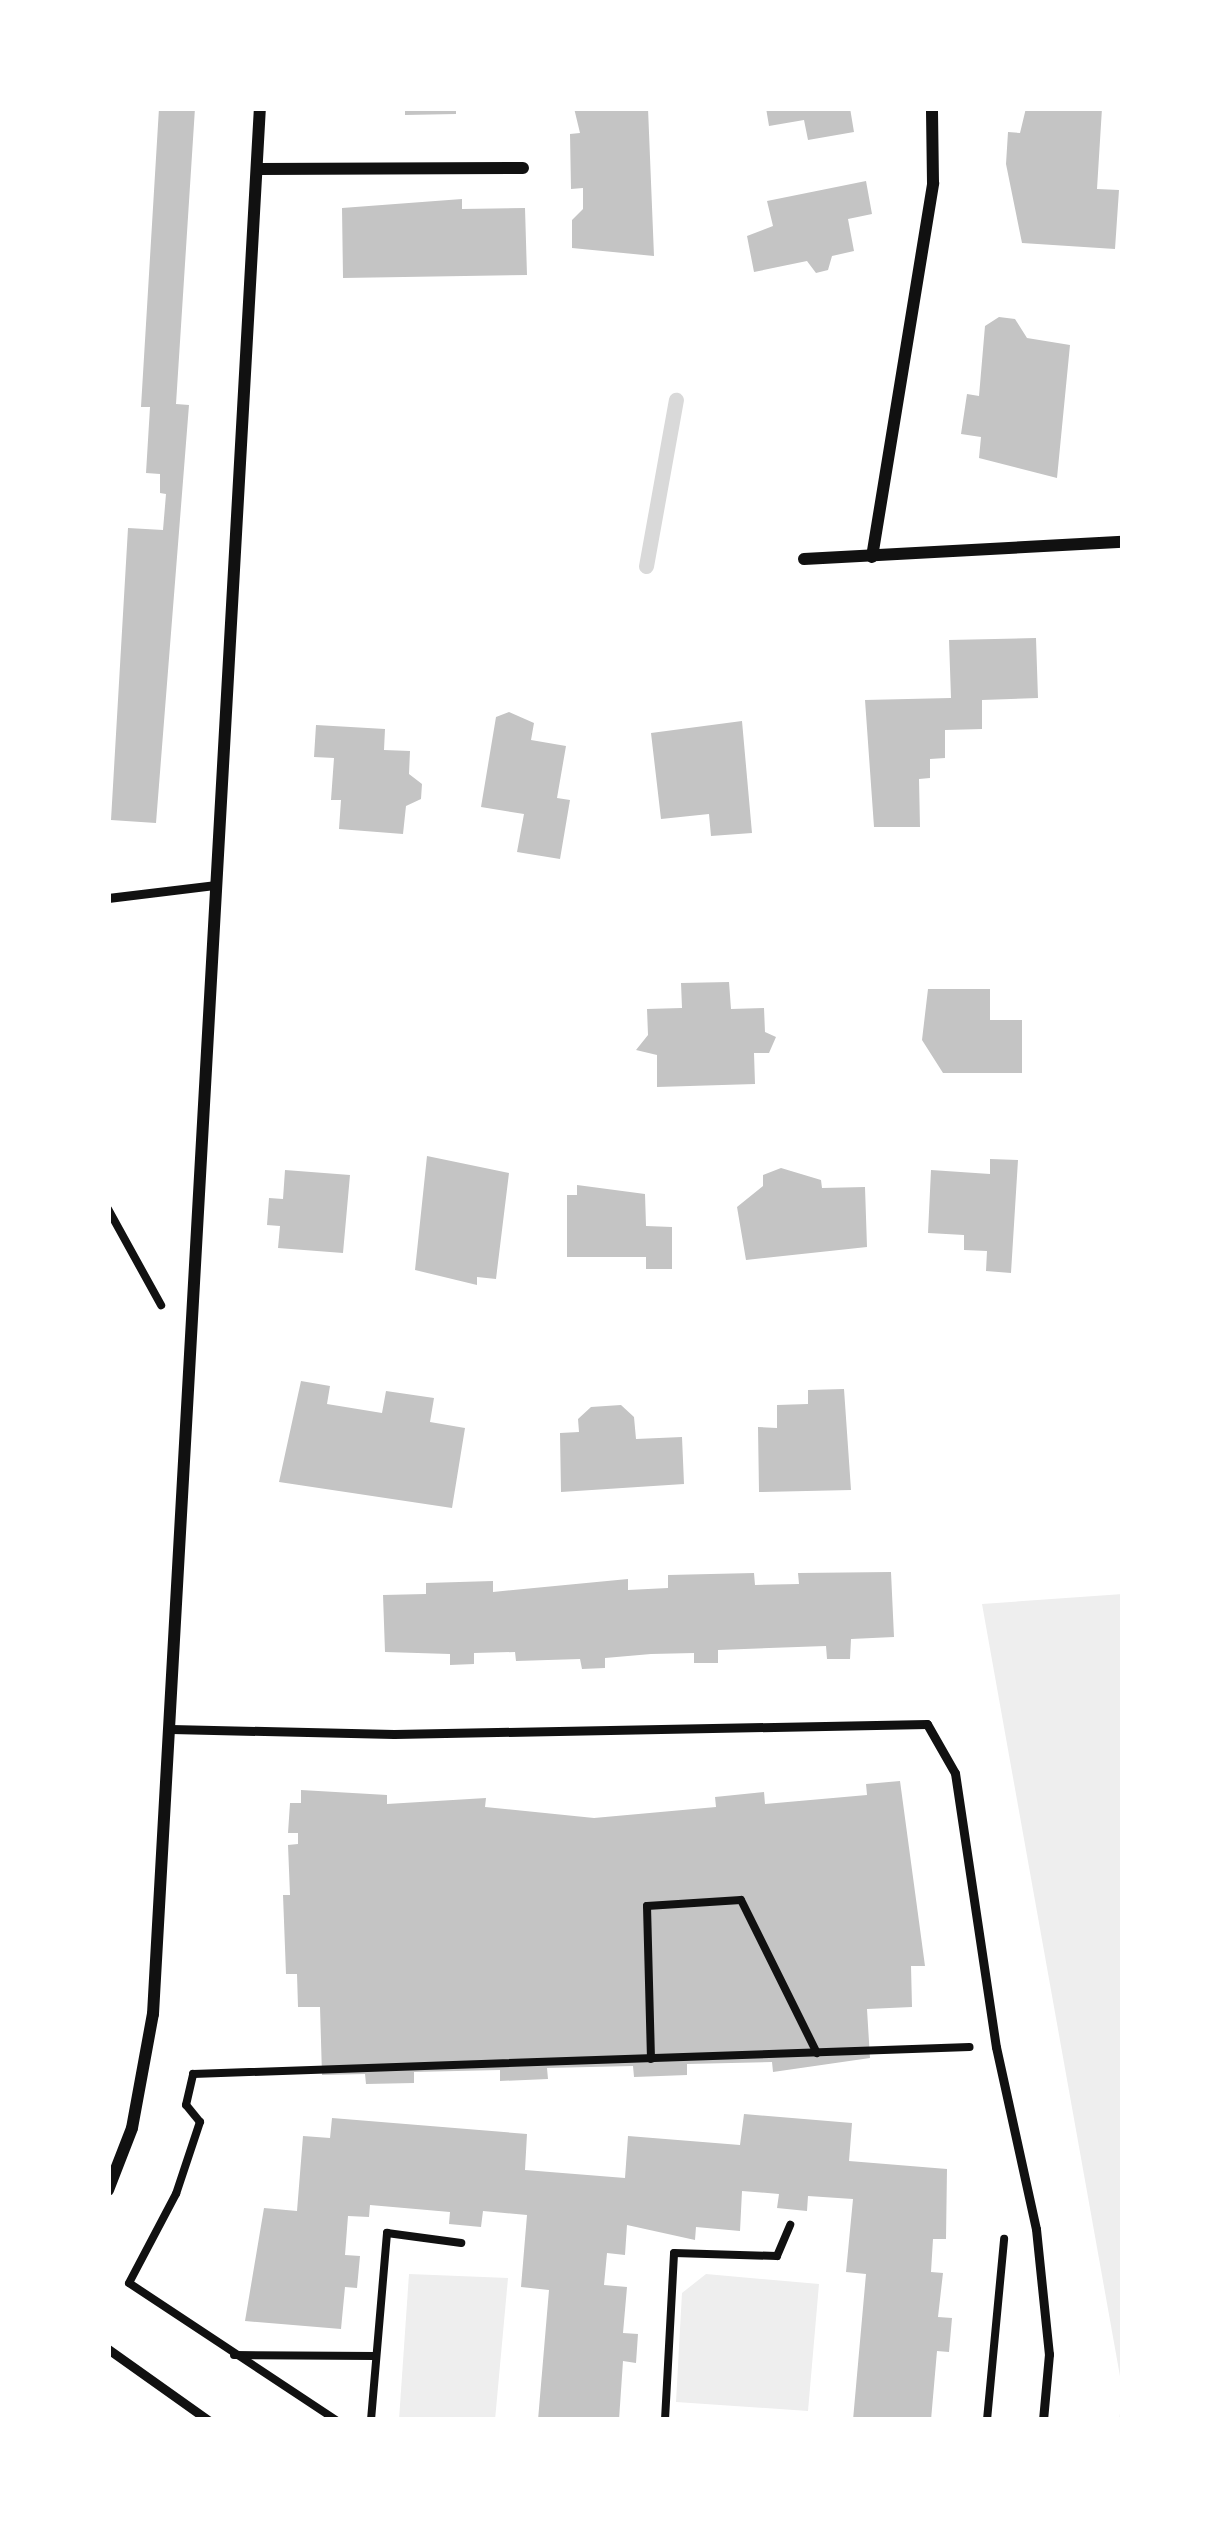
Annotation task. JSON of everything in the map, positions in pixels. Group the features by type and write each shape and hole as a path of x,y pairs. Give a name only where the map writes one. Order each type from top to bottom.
{"street":[{"path":"108,2190 146,2067 171,1729 260,108"},
{"path":"872,557 933,183 932,108"},
{"path":"256,169 523,168"},
{"path":"803,559 1123,542"}],"lane":[{"path":"108,898 216,886"},
{"path":"171,1729 394,1734 927,1724 955,1773 996,2047 1036,2229 1049,2354 1043,2420"},
{"path":"108,2349 208,2420"}],"path":[{"path":"108,1209 165,1312"},
{"path":"651,2059 647,1906 741,1900 817,2053"},
{"path":"336,2420 129,2283 176,2194 200,2122 186,2104 193,2074 996,2047"},
{"path":"665,2420 674,2253 777,2256 790,2225"},
{"path":"988,2420 1005,2226 1036,2229"},
{"path":"371,2420 387,2233 461,2242"},
{"path":"234,2355 376,2356"}],"shaded area":[{"path":"1123,1594 1123,2393 982,1604"},
{"path":"409,2274 508,2278 495,2420 399,2420"},
{"path":"706,2274 819,2284 808,2411 676,2402 682,2293"}],"building":[{"path":"159,108 195,108 176,404 189,405 156,823 111,820 128,528 163,530 166,494 160,493 160,474 146,473 150,407 141,407"},
{"path":"405,108 456,108 456,114 405,115"},
{"path":"574,108 648,108 654,256 572,248 572,220 583,209 583,188 571,189 570,134 580,133"},
{"path":"766,108 850,108 854,132 808,140 804,120 769,126"},
{"path":"1026,108 1102,108 1097,189 1119,190 1115,249 1022,243 1006,164 1008,132 1020,133"},
{"path":"866,181 872,214 848,219 854,251 832,256 828,270 816,273 807,261 754,272 747,236 773,226 767,201"},
{"path":"462,199 462,209 525,208 527,275 343,278 342,208"},
{"path":"999,317 1015,319 1027,338 1070,345 1057,478 979,458 981,437 961,434 967,394 979,396 985,326"},
{"path":"1036,638 1038,698 982,700 982,729 945,730 945,758 930,759 930,778 919,779 920,827 874,827 865,700 951,698 949,640"},
{"path":"509,712 534,723 531,740 566,746 557,798 570,800 560,859 517,852 524,814 481,807 496,717"},
{"path":"742,721 752,833 711,836 709,814 661,819 651,733"},
{"path":"316,725 385,729 384,750 410,751 409,774 422,784 421,799 406,806 403,834 339,829 341,800 331,800 334,758 314,757"},
{"path":"729,982 731,1009 764,1008 765,1032 776,1037 769,1053 754,1053 755,1084 657,1087 657,1055 636,1050 648,1035 647,1009 682,1008 681,983"},
{"path":"928,989 990,989 990,1020 1022,1020 1022,1073 943,1073 922,1040"},
{"path":"427,1156 509,1173 496,1279 477,1277 477,1285 415,1270"},
{"path":"990,1159 1018,1160 1011,1273 986,1271 987,1251 964,1250 964,1235 928,1233 931,1170 990,1174"},
{"path":"781,1168 821,1180 822,1188 865,1187 867,1247 746,1260 737,1207 763,1186 763,1175"},
{"path":"285,1170 350,1175 343,1253 278,1248 280,1226 267,1225 269,1198 283,1199"},
{"path":"577,1185 645,1194 646,1226 672,1227 672,1269 646,1269 646,1257 567,1257 567,1195 577,1195"},
{"path":"301,1381 330,1386 327,1404 382,1413 386,1391 434,1398 430,1422 465,1428 452,1508 279,1482"},
{"path":"844,1389 851,1490 759,1492 758,1427 777,1428 777,1405 808,1404 808,1390"},
{"path":"621,1405 634,1417 636,1439 682,1437 684,1484 561,1492 560,1433 579,1432 578,1419 591,1407"},
{"path":"891,1572 894,1637 851,1639 850,1659 827,1659 826,1646 718,1650 718,1663 694,1663 694,1653 651,1654 605,1658 605,1668 582,1669 580,1659 516,1661 515,1652 474,1653 474,1664 450,1665 450,1654 385,1652 383,1595 426,1594 426,1583 493,1581 493,1592 628,1579 628,1590 668,1588 668,1575 754,1573 755,1585 799,1584 798,1573"},
{"path":"900,1781 925,1966 911,1966 912,2007 867,2009 870,2058 773,2072 772,2062 687,2064 687,2075 634,2077 633,2066 547,2068 548,2079 500,2081 500,2070 414,2072 414,2083 366,2084 365,2074 322,2075 320,2007 298,2007 297,1974 286,1974 283,1895 290,1895 288,1845 298,1844 298,1833 288,1833 290,1803 301,1803 301,1790 387,1795 387,1804 486,1798 485,1807 594,1818 716,1807 715,1797 764,1792 765,1804 867,1795 866,1784"},
{"path":"744,2114 852,2123 849,2161 947,2169 946,2239 933,2239 931,2272 943,2273 938,2317 952,2318 949,2352 937,2351 931,2420 853,2420 866,2274 846,2272 853,2199 808,2196 807,2211 777,2208 779,2194 742,2191 740,2231 696,2227 695,2240 627,2225 625,2255 607,2253 604,2285 627,2287 623,2333 638,2334 636,2363 623,2361 619,2420 538,2420 549,2290 521,2287 527,2215 483,2211 481,2227 449,2224 450,2212 370,2205 369,2217 348,2216 345,2255 360,2256 357,2288 345,2287 341,2329 245,2321 264,2208 297,2211 303,2136 330,2138 332,2118 527,2134 525,2170 625,2178 628,2136 740,2145"}],"waterway":[{"path":"646,566 676,400"}]}
